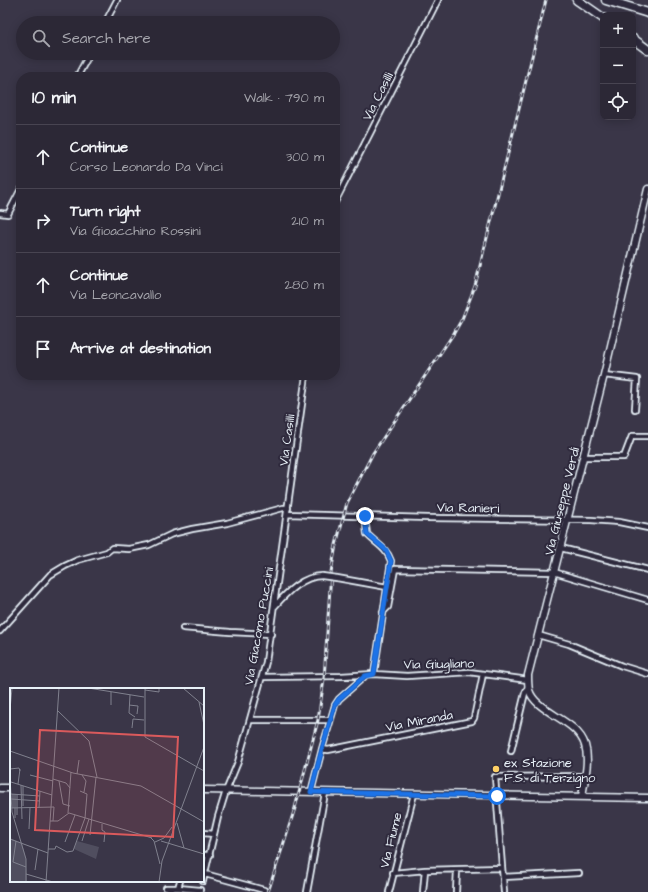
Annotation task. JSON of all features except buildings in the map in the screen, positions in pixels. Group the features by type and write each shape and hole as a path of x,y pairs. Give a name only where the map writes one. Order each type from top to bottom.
{"highway":[{"path":"577,0 600,16"},
{"path":"606,0 648,13"},
{"path":"636,41 648,50"}],"street":[{"path":"109,16 117,0"},
{"name":"Via Casilli","path":"340,192 438,0"},
{"path":"80,72 86,60"},
{"name":"Via Giuseppe Verdi","path":"528,683 538,636 604,375 648,189"},
{"path":"0,213 8,214 16,199"},
{"path":"604,375 637,378 636,409"},
{"name":"Via Casilli","path":"288,511 305,380"},
{"path":"583,457 624,458 632,436 648,436"},
{"name":"Via Ranieri","path":"0,631 50,575 78,560 107,552 112,548 129,549 149,545 172,534 227,523 283,508 288,511 365,516 611,520 648,528"},
{"name":"Via Giacomo Puccini","path":"204,878 226,791 238,762 262,677 270,634 288,511"},
{"path":"365,516 367,534 386,550 391,561 374,674"},
{"path":"560,548 648,570"},
{"path":"383,612 388,607 395,569 554,572 648,600"},
{"path":"274,608 301,581 309,577 322,576 387,587"},
{"path":"183,628 270,634"},
{"path":"538,636 569,644 622,666 648,674"},
{"name":"Via Giugliano","path":"262,677 365,676 374,674 407,676 469,672 528,683"},
{"name":"Via Miranda","path":"322,749 328,750 472,721 474,718 483,674"},
{"path":"311,792 330,720 337,701 365,676"},
{"path":"511,751 528,683"},
{"path":"528,683 530,691 536,701 576,730 581,738 586,751 582,797"},
{"path":"250,720 330,720"},
{"path":"504,892 495,777 585,776"},
{"path":"204,790 648,798"},
{"path":"307,892 325,793"},
{"name":"Via Fiume","path":"389,892 414,794"},
{"path":"204,833 214,834"},
{"path":"204,855 210,855"},
{"path":"393,873 425,870 502,868"},
{"path":"423,892 425,870"},
{"path":"456,892 457,870"},
{"path":"503,877 579,873"},
{"path":"205,874 264,890"},
{"path":"178,888 180,882"},
{"path":"166,888 200,891"}],"railway":[{"path":"268,892 295,808 318,720 324,679 331,572 336,545 347,503 373,453 462,319 475,286 546,0"}],"place":[{"name":"ex Stazione F.S. di Terzigno","path":"496,769"}],"route":[{"path":"365,516 367,534 371,539 386,550 391,561 374,674 365,676 339,699 335,705 311,792 497,796"}]}
